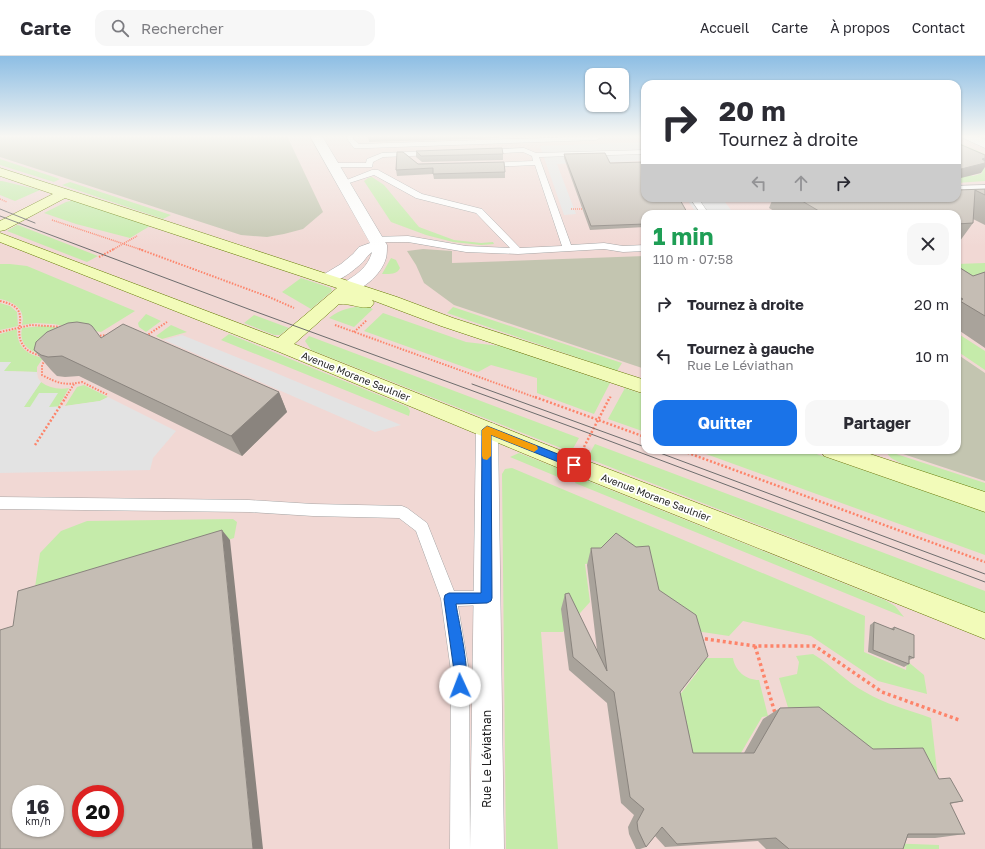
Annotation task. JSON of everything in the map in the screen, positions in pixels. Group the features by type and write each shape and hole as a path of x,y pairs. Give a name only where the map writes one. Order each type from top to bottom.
{"main road":[{"path":"4,173 327,279 447,322 641,386"},
{"name":"Avenue Morane Saulnier","path":"3,233 64,192"},
{"name":"Avenue Morane Saulnier","path":"3,233 79,268 284,347 574,465 985,626"},
{"path":"284,347 286,340 349,287"},
{"path":"333,299 350,298 426,323 447,322"},
{"path":"844,454 985,502"}],"street":[{"path":"337,173 377,242 380,251 377,263 368,274 349,287"},
{"path":"961,190 985,188"},
{"path":"327,279 347,267 359,257 364,250 377,242"},
{"name":"Rue Le Léviathan","path":"487,430 487,849"}],"lane":[{"path":"343,183 372,173"},
{"path":"377,173 419,196 479,211 518,251"},
{"path":"542,173 568,248"},
{"path":"377,242 408,239 466,249 518,251 604,246 622,249 641,248"},
{"path":"0,503 249,506 313,510 402,512 422,527 449,599 460,671 460,849"},
{"path":"449,599 487,598"}],"path":[{"path":"79,268 160,224"},
{"path":"0,301 17,308 20,315 19,337 26,349 37,355 48,357 42,365 42,375 56,383 74,384 82,382 108,395"},
{"path":"146,337 185,309"},
{"path":"0,332 20,327 43,325 70,329"},
{"path":"90,336 112,335"},
{"path":"574,465 620,379"},
{"path":"35,445 74,384"},
{"path":"691,454 985,562"},
{"path":"695,638 755,646 815,646 882,692 959,720"},
{"path":"755,646 776,718"}],"shaded area":[{"path":"0,173 641,173 641,202 961,202 961,173 985,173 985,849 0,849"},
{"path":"49,173 305,173 323,212 303,229 267,237 241,235"},
{"path":"549,173 560,173 576,214 564,215"},
{"path":"689,202 725,202 731,210 694,210"},
{"path":"423,249 452,251 452,263 641,256 641,368 454,305 424,283 416,265 407,251"},
{"path":"182,335 401,425 375,432 164,340"},
{"path":"961,357 985,373 985,481 903,454 961,454"},
{"path":"0,362 11,362 4,371 37,372 38,378 41,382 24,407 30,407 39,393 58,393 49,407 100,401 108,397 176,431 153,458 150,470 0,473"}],"green space":[{"path":"25,173 42,173 60,179 54,182"},
{"path":"985,173 985,181 961,183 961,176 973,176"},
{"path":"372,177 384,185 419,227 454,240 481,243 493,242 494,244 481,245 453,242 426,235 391,222 364,181"},
{"path":"0,181 40,190 15,201 0,195"},
{"path":"70,182 171,215 163,219 62,185"},
{"path":"74,200 150,226 130,238 76,224 44,213 66,202"},
{"path":"17,225 98,256 87,262 7,231"},
{"path":"391,258 396,260 400,268 399,270 395,273 382,274"},
{"path":"985,263 985,294 961,291 961,264"},
{"path":"0,264 27,266 135,311 101,332 53,324 36,323 22,325 23,319 18,307 10,302 0,299"},
{"path":"301,278 331,288 332,291 311,309 282,292"},
{"path":"0,303 10,306 17,312 18,326 0,330"},
{"path":"366,306 373,309 354,327 329,318 337,312 346,309"},
{"path":"453,307 622,363 617,371 447,313"},
{"path":"383,313 466,342 500,346 610,383 594,414 537,393 537,378 491,365 478,372 364,331"},
{"path":"146,314 161,321 146,332 139,327 138,323"},
{"path":"254,315 289,328 280,335 274,335 244,323"},
{"path":"171,325 187,332 162,339 156,336"},
{"path":"43,326 63,328 39,354 30,350 24,344 21,333 22,328"},
{"path":"17,329 19,341 24,349 27,352 43,358 37,367 37,372 3,371 11,362 0,362 0,334"},
{"path":"229,334 408,407 410,411 409,416 221,340"},
{"path":"309,336 579,438 571,452 311,350 305,341"},
{"path":"961,336 985,351 985,370 961,354"},
{"path":"41,382 54,388 69,388 58,407 48,407 57,393 30,407 23,407"},
{"path":"84,385 108,397 100,401 65,406 77,387"},
{"path":"625,388 641,394 641,431 608,419"},
{"path":"595,444 985,591 985,613 587,458"},
{"path":"519,453 562,470 558,477 510,457"},
{"path":"706,454 817,454 985,512 985,555"},
{"path":"888,454 896,454 985,483 985,493 908,467 891,458"},
{"path":"512,468 865,616 864,652 906,670 907,661 924,675 927,694 878,681 811,636 743,621 729,636 689,630 605,562 585,564 590,602 563,632 541,632 558,849 506,849 502,474 505,469"},
{"path":"578,477 885,600 895,606 904,617 575,483"},
{"path":"233,519 237,522 234,538 33,601 40,553 61,531 87,521"},
{"path":"813,654 858,688 889,703 931,718 940,797 851,755 790,714 779,678 797,674 799,662 796,656"},
{"path":"695,658 733,658 736,667 742,674 754,680 759,680 768,716 762,717 738,758 683,759 672,705 699,670"},
{"path":"885,843 939,845 939,849 883,849"}],"building":[{"path":"433,173 469,173 433,174"},
{"path":"571,173 641,173 641,202 681,202 686,210 641,210 641,224 591,226"},
{"path":"985,189 985,195 975,190 973,223 961,224 961,210 817,210 804,202 961,202 961,190"},
{"path":"961,268 973,276 985,272 985,316 961,302 963,299 961,298"},
{"path":"77,322 92,326 101,338 123,324 279,392 231,436 62,356 48,357 41,355 34,350 36,342 47,332 68,323"},
{"path":"222,530 253,849 0,849 0,630 13,626 18,591"},
{"path":"616,533 636,547 649,546 659,590 696,615 708,656 680,692 693,753 754,753 780,708 819,707 873,749 923,748 939,779 950,778 963,801 950,803 965,834 908,834 903,849 789,849 776,838 677,844 662,827 646,847 638,830 637,822 644,809 630,797 614,692 573,657 565,594 569,593 607,671 591,548 601,548"},
{"path":"874,622 894,630 894,627 914,635 914,658 909,656 909,664 873,650"}],"tram line":[{"path":"0,209 35,223"},
{"path":"0,216 251,310 641,453"},
{"path":"472,384 641,446"},
{"path":"644,454 985,582"},
{"path":"663,454 985,574"}],"slow traffic":[{"path":"487,456 487,430 534,449"}],"route":[{"path":"460,686 460,671 449,599 487,598 487,430 574,465"}]}
